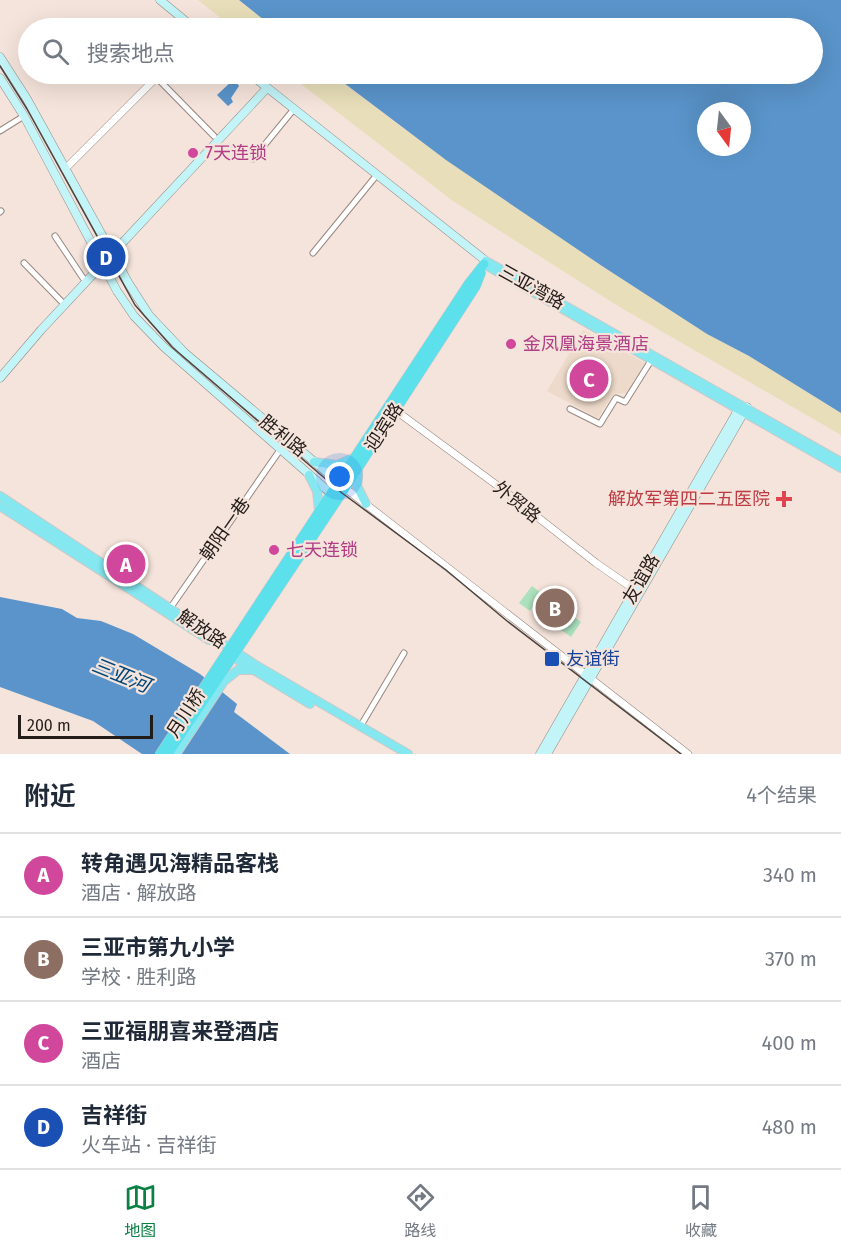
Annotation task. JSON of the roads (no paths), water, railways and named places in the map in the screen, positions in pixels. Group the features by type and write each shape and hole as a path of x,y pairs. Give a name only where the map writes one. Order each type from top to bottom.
{"highway":[{"name":"迎宾路","path":"341,485 358,468 476,286 485,263"},
{"name":"迎宾路","path":"231,652 341,485 351,459 469,283 485,263"},
{"name":"迎宾路","path":"219,677 231,652 319,510 334,496"},
{"name":"月川桥","path":"160,754 219,677"},
{"name":"月川桥","path":"168,754 219,677"}],"main road":[{"path":"160,0 182,18"},
{"name":"胜利路","path":"0,57 138,299 159,327 254,413 341,485"},
{"name":"胜利路","path":"0,79 24,116 125,303 153,337 334,496"},
{"name":"三亚湾路","path":"262,84 485,263 652,359 743,408 841,468"},
{"path":"0,378 214,136 265,87"},
{"path":"111,251 265,87"},
{"path":"0,370 83,278 101,262"},
{"name":"三亚湾路","path":"485,263 841,462"},
{"name":"友谊路","path":"540,754 588,676 743,408"},
{"path":"314,462 337,465 351,459"},
{"path":"358,468 357,486 366,504"},
{"path":"309,475 317,490 319,510"},
{"name":"解放路","path":"0,496 171,608 252,670 396,754"},
{"name":"解放路","path":"0,506 231,652 408,754"},
{"path":"176,754 219,677 238,670 252,670"},
{"name":"友谊路","path":"547,754 588,676"}],"street":[{"path":"65,169 153,84"},
{"path":"166,84 214,136"},
{"path":"253,159 294,109"},
{"path":"0,131 24,116"},
{"path":"313,254 376,176"},
{"path":"56,236 83,278"},
{"path":"24,263 62,302"},
{"path":"570,409 600,424 616,398 625,402 652,359"},
{"name":"外贸路","path":"395,410 637,591"},
{"name":"朝阳一巷","path":"171,608 280,450"},
{"name":"胜利路","path":"341,485 688,754"},
{"path":"360,727 404,653"}],"water":[{"path":"239,0 841,0 841,413 749,356 707,334 446,160 345,84 823,84 823,18 262,18"},
{"path":"229,84 239,86 231,98 233,102 228,106 217,95"},
{"name":"三亚河","path":"0,597 62,609 77,618 101,621 133,634 200,674 237,704 234,712 290,754 142,754 93,721 0,687"}],"tram line":[{"path":"0,66 27,109 135,305 172,347 342,493 446,570 507,621 681,754"}],"place":[{"name":"7天连锁","path":"193,153"},
{"name":"吉祥街","path":"106,257"},
{"name":"金凤凰海景酒店","path":"511,344"},
{"name":"三亚福朋喜来登酒店","path":"589,379"},
{"name":"解放军第四二五医院","path":"784,499"},
{"name":"七天连锁","path":"274,550"},
{"name":"转角遇见海精品客栈","path":"126,564"},
{"name":"三亚市第九小学","path":"555,608"},
{"name":"友谊街","path":"552,659"}]}
